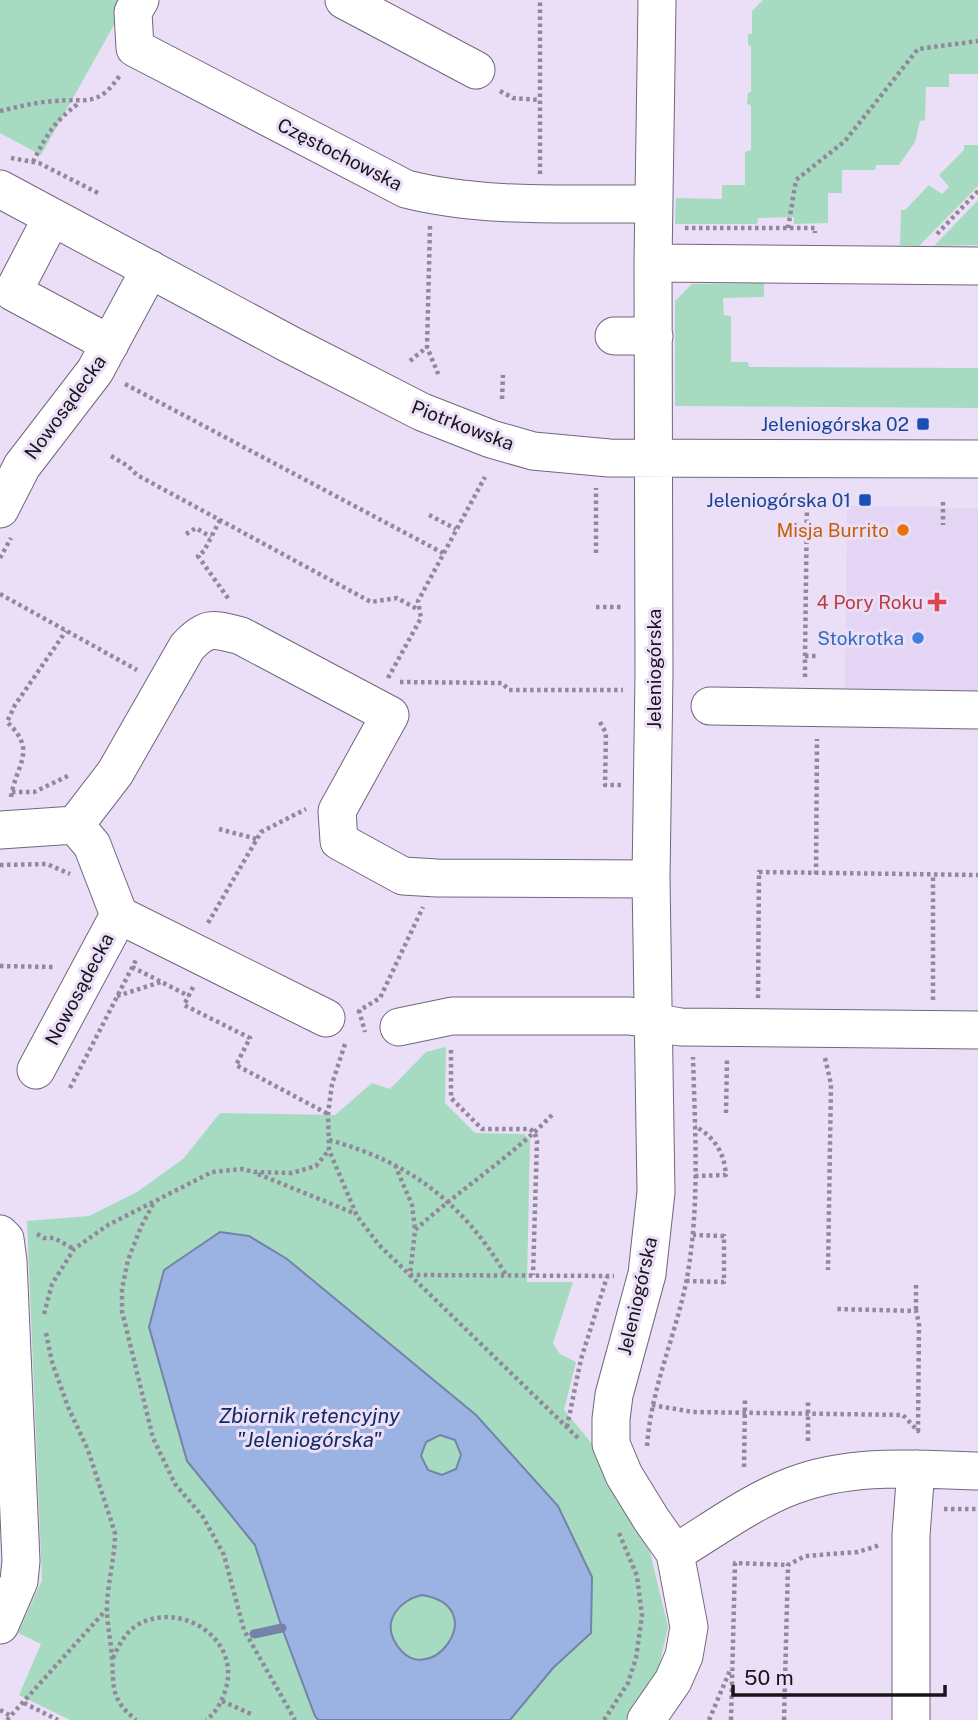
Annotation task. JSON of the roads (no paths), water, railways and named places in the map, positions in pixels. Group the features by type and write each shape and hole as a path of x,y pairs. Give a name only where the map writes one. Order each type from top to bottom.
{"street":[{"name":"Częstochowska","path":"140,0 133,12 135,48 405,189 430,195 507,202 654,204"},
{"path":"344,0 476,70"},
{"path":"654,458 653,263 657,0"},
{"name":"Piotrkowska","path":"0,189 422,412 491,439 533,451 609,458 978,459"},
{"path":"52,217 13,292 113,361"},
{"path":"653,263 978,266"},
{"name":"Nowosądecka","path":"0,509 22,466 95,371 113,361 150,269"},
{"path":"614,336 654,336"},
{"name":"Jeleniogórska","path":"646,1720 673,1681 684,1656 689,1627 675,1553 624,1475 611,1444 614,1395 647,1274 656,1192 651,879 654,458"},
{"path":"6,813 75,825 115,774 187,647 200,633 216,629 242,636 263,648 388,691 337,811 339,841 403,876 651,879"},
{"path":"710,706 978,710"},
{"name":"Nowosądecka","path":"36,1070 119,915 92,845 75,825"},
{"path":"119,915 326,1018"},
{"path":"399,1027 452,1016 638,1017 671,1027 978,1030"},
{"path":"0,1234 5,1239 8,1261 20,1560 19,1581 0,1625"},
{"path":"911,1720 911,1535 916,1469"},
{"path":"675,1553 755,1504 791,1486 819,1478 862,1470 978,1471"}],"water":[{"name":"Zbiornik retencyjny \"Jeleniogórska\"","path":"220,1232 249,1236 287,1259 476,1415 558,1506 592,1577 591,1633 553,1668 510,1720 318,1720 282,1628 255,1545 187,1461 149,1327 164,1270","holes":["440,1435 455,1440 461,1455 456,1469 442,1475 428,1470 421,1456 426,1442","422,1595 443,1603 453,1615 454,1630 448,1644 437,1654 423,1660 408,1656 395,1642 391,1626 392,1618 401,1606"]}],"waterway":[{"path":"254,1634 282,1628"}],"place":[{"name":"Jeleniogórska 02","path":"923,424"},
{"name":"Jeleniogórska 01","path":"865,500"},
{"name":"Misja Burrito","path":"903,530"},
{"name":"4 Pory Roku","path":"937,602"},
{"name":"Stokrotka","path":"918,638"}]}
